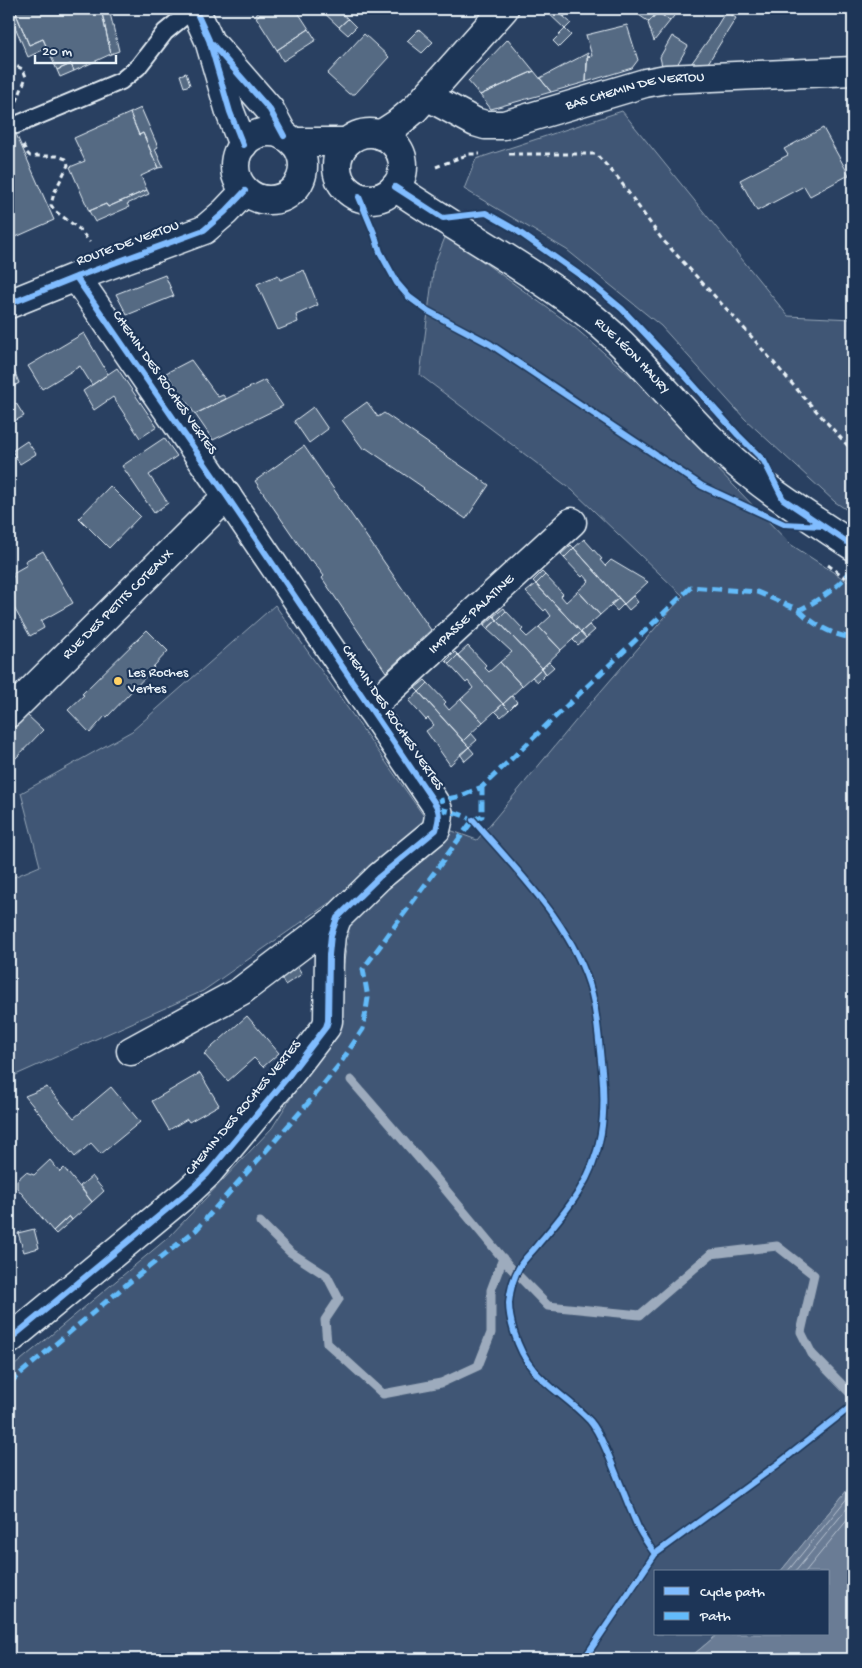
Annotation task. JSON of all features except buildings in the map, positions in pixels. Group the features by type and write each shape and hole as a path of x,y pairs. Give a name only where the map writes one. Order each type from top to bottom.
{"street":[{"path":"194,9 209,40 230,112 242,145"},
{"path":"380,135 398,124 427,96 504,9"},
{"path":"209,40 270,110 288,139 300,152 302,174 292,192 283,198 273,200 253,197 245,191 235,173 237,153 242,145 251,137 262,133 273,133 288,139 347,142"},
{"name":"BAS CHEMIN DE VERTOU","path":"427,96 475,122 485,125 504,125 645,83 666,80 853,71"},
{"path":"372,133 380,135 390,140 401,157 400,177 395,187 383,196 369,199 355,195 346,189 339,178 337,165 340,152 347,142 355,137 372,133"},
{"path":"298,184 346,189"},
{"name":"RUE LÉON HAURY","path":"395,187 552,288 594,319 633,355 723,451 767,489 853,546"},
{"name":"ROUTE DE VERTOU","path":"9,304 104,266 204,230 245,191"},
{"name":"CHEMIN DES ROCHES VERTES","path":"76,277 439,809 439,820 436,830 379,877 337,918 241,991 132,1051"},
{"name":"RUE DES PETITS COTEAUX","path":"9,712 227,496"},
{"name":"IMPASSE PALATINE","path":"370,708 572,522"},
{"name":"CHEMIN DES ROCHES VERTES","path":"9,1340 207,1174 322,1034 328,1021 329,955 331,935 337,918"}],"lane":[{"path":"16,125 121,81 138,67 165,32 194,9"}],"path":[{"path":"9,63 23,69 26,77 14,107 14,118 26,153 30,156 57,156 66,160 68,164 54,193 51,205 55,211 78,228 92,243 104,266"},
{"path":"436,167 469,154 488,154"},
{"path":"508,154 596,154 618,178 661,238 849,447 853,448"}],"shaded area":[{"path":"622,111 788,316 853,319 853,514 835,502 745,419 661,326 567,250 464,189 476,159"},
{"path":"446,235 574,327 662,403 711,462 790,544 853,585 853,1483 782,1570 654,1570 654,1636 716,1636 688,1659 9,1659 9,1370 170,1236 272,1128 332,1032 349,932 329,903 203,991 9,1078 9,879 40,866 21,793 132,731 275,605 428,822 477,840 583,712 683,596 572,490 420,375 434,265"}],"water":[{"path":"853,1483 853,1659 688,1659 716,1636 830,1636 830,1570 782,1570"}],"waterway":[{"path":"351,1080 509,1266 548,1306 640,1315 711,1254 777,1246 814,1275 801,1332 812,1354 853,1396"},
{"path":"260,1222 290,1252 327,1276 339,1299 325,1320 327,1343 383,1394 441,1383 478,1366 491,1333 491,1290 503,1258"}],"marked path":[{"path":"434,802 461,796 482,787 691,587 757,592 799,610 828,592 853,569"},
{"path":"799,610 824,628 853,638"},
{"path":"9,1383 132,1280 196,1230 310,1101 339,1065 363,1029 368,998 363,969 473,820 482,816 482,787"},
{"path":"439,809 464,816 476,824"}],"cycle path":[{"path":"195,9 209,40 230,112 243,145"},
{"path":"212,44 270,110 284,136"},
{"path":"395,187 443,218 486,213 516,230 587,280 622,309 764,461 783,499 853,546"},
{"path":"9,304 204,230 245,191"},
{"path":"359,197 380,252 397,283 409,297 428,311 490,344 702,486 784,524 822,526"},
{"path":"9,1340 189,1191 207,1174 287,1078 326,1027 328,1021 329,955 331,935 337,918 379,877 436,830 439,816 434,802 76,277"},
{"path":"473,820 543,901 572,946 584,969 592,994 597,1022 602,1070 603,1118 598,1149 593,1164 574,1199 518,1270 509,1303 512,1325 520,1349 536,1373 578,1409 595,1428 608,1454 639,1529 655,1554"},
{"path":"584,1659 655,1554 778,1464 853,1405"}],"place":[{"name":"Les Roches Vertes","path":"118,681"}]}
